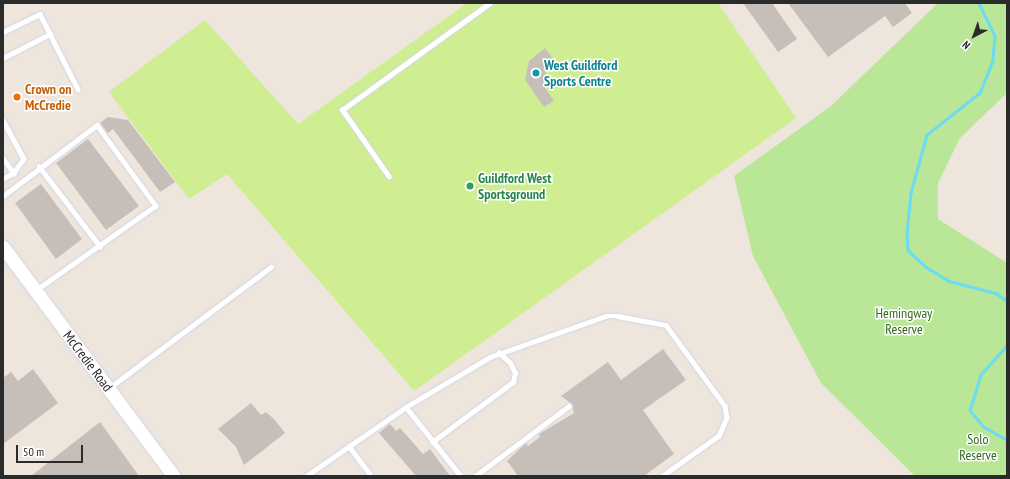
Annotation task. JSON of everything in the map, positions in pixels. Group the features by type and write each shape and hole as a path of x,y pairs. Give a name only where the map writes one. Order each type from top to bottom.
{"street":[{"name":"McCredie Road","path":"3,247 174,476"}],"lane":[{"path":"389,177 342,110 490,3"},
{"path":"3,32 40,14 78,89"},
{"path":"3,58 50,34"},
{"path":"3,120 24,159 14,173 3,179"},
{"path":"3,196 39,166 96,125 156,206 36,291"},
{"path":"3,158 5,164 14,173"},
{"path":"39,166 100,246"},
{"path":"108,388 271,267"},
{"path":"306,476 406,407 499,353 606,316 666,325 725,406 727,418 719,436 663,476"},
{"path":"432,442 514,382 515,373 510,363 499,353"},
{"path":"476,476 569,406"},
{"path":"406,407 432,442 461,476"},
{"path":"349,446 372,476"}],"green space":[{"name":"Guildford West Sportsground","path":"467,3 718,3 796,118 414,391 227,174 189,199 109,92 205,20 298,124"},
{"name":"Hemingway Reserve","path":"938,3 1007,3 1007,93 960,138 938,183 938,219 1007,263 1007,476 915,476 821,383 753,256 734,176 831,106"}],"building":[{"path":"743,3 772,3 797,39 778,52"},
{"path":"788,3 905,3 912,13 893,27 885,16 828,57"},
{"name":"West Guildford Sports Centre","path":"545,48 554,60 547,66 543,85 554,101 544,107 525,80 529,61"},
{"path":"108,117 128,120 175,182 160,192 113,129 108,133 100,123"},
{"path":"88,139 139,206 106,230 56,163"},
{"path":"41,184 82,239 56,259 15,203"},
{"path":"663,349 686,380 643,410 674,454 644,476 518,476 507,461 526,443 528,446 540,437 539,434 574,413 572,404 561,396 608,362 621,380"},
{"path":"33,369 58,403 3,444 3,378 11,372 18,381"},
{"path":"251,403 261,415 266,412 274,419 285,433 244,465 236,447 218,429"},
{"path":"100,422 139,476 31,476"},
{"path":"390,424 396,431 400,428 423,454 430,449 450,476 416,476 379,433"}],"waterway":[{"path":"979,3 995,36 993,61 980,93 927,135 911,193 907,234 908,250 926,267 949,281 996,293 1007,301"},
{"path":"1007,346 981,375 970,410 983,426 1007,440"}],"place":[{"name":"West Guildford Sports Centre","path":"536,73"},
{"name":"Crown on McCredie","path":"17,97"},
{"name":"Guildford West Sportsground","path":"470,186"}],"park label":[{"name":"Solo Reserve","path":"978,448"}]}
